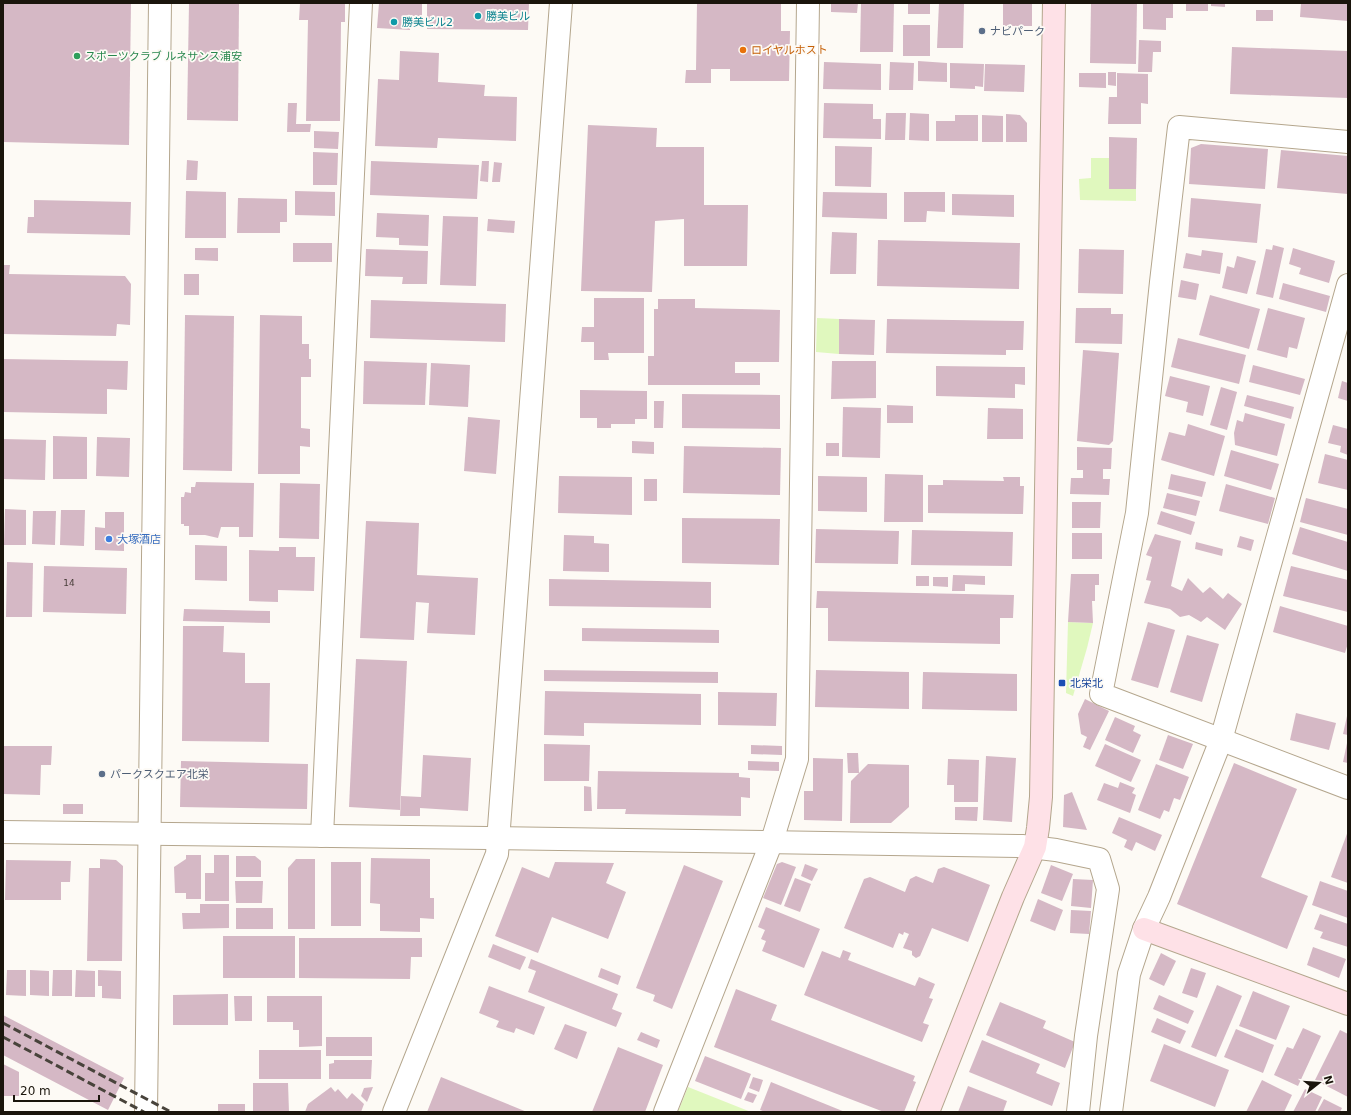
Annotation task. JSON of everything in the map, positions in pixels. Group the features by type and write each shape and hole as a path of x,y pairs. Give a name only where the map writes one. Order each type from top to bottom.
{"street":[{"path":"146,1112 160,3"},
{"path":"322,836 361,3"},
{"path":"394,1112 497,854 561,3"},
{"path":"665,1112 772,841 798,759 808,3"},
{"path":"928,1112 1035,847 1038,828 1041,789 1054,3"},
{"path":"1348,142 1179,127 1137,513 1102,694 1348,788"},
{"path":"1111,1112 1129,974 1144,929 1159,897 1221,740 1348,285"},
{"path":"3,832 498,839 772,841 1035,847 1099,859 1108,889 1086,1036 1078,1112"},
{"path":"1144,929 1348,1004"}],"green space":[{"path":"1091,158 1109,158 1109,189 1136,189 1136,201 1080,200 1079,179 1091,178"},
{"path":"817,318 839,319 839,354 816,352"},
{"path":"1068,622 1093,623 1073,696 1066,693"},
{"path":"688,1087 751,1112 678,1112"}],"building":[{"path":"3,3 131,3 129,145 3,142"},
{"path":"189,3 239,3 238,121 187,120"},
{"path":"300,3 345,3 345,22 341,22 340,121 306,121 308,20 299,20"},
{"name":"勝美ビル2","path":"379,3 422,3 422,16 411,16 410,30 377,28"},
{"name":"勝美ビル","path":"427,3 529,3 528,30 427,29"},
{"name":"ロイヤルホスト","path":"697,3 781,3 781,31 790,31 789,81 730,81 730,69 711,69 711,83 685,83 686,70 696,70"},
{"path":"831,3 858,3 857,13 831,12"},
{"path":"861,3 894,3 893,52 860,52"},
{"path":"908,3 930,3 930,14 908,14"},
{"path":"939,3 964,3 963,48 937,48"},
{"path":"1003,3 1032,3 1032,26 1003,26"},
{"path":"1091,3 1137,3 1136,64 1090,63"},
{"path":"1143,3 1173,3 1173,18 1166,18 1166,30 1143,29"},
{"path":"1186,3 1208,3 1208,11 1186,11"},
{"path":"1211,3 1225,3 1225,7 1211,6"},
{"path":"1301,3 1348,3 1348,21 1300,17"},
{"path":"1256,10 1273,10 1273,21 1256,21"},
{"path":"903,25 930,25 930,56 903,56"},
{"path":"1139,40 1161,41 1161,52 1153,52 1152,72 1138,72"},
{"path":"1232,47 1348,51 1348,98 1230,94"},
{"path":"400,51 439,53 438,82 485,85 484,96 517,97 516,141 438,138 437,148 375,146 378,79 399,80"},
{"path":"918,61 947,63 947,82 918,81"},
{"path":"824,62 881,64 881,90 823,89"},
{"path":"890,62 914,63 913,90 889,90"},
{"path":"950,63 984,64 983,87 975,86 975,89 950,88"},
{"path":"985,64 1025,65 1024,92 984,91"},
{"path":"1108,72 1116,72 1116,86 1108,85"},
{"path":"1079,73 1106,73 1106,88 1079,87"},
{"path":"1117,73 1148,74 1148,104 1141,103 1141,124 1108,124 1109,97 1117,97"},
{"path":"288,103 297,103 296,124 311,124 310,132 287,132"},
{"path":"824,103 873,104 873,119 881,119 881,139 823,138"},
{"path":"886,113 906,113 905,140 885,140"},
{"path":"910,113 929,114 929,141 909,140"},
{"path":"1006,114 1020,115 1027,123 1027,142 1006,142"},
{"path":"955,115 978,115 978,141 936,141 936,121 955,121"},
{"path":"982,115 1003,116 1003,142 982,142"},
{"path":"588,125 657,128 656,147 704,147 704,205 748,205 747,266 684,266 684,219 655,221 652,292 581,291"},
{"path":"314,131 339,132 338,149 314,148"},
{"path":"1109,137 1137,138 1136,189 1109,189"},
{"path":"1201,144 1268,149 1265,189 1189,184 1191,148"},
{"path":"835,146 872,147 871,187 835,186"},
{"path":"1281,150 1348,156 1348,194 1277,188"},
{"path":"313,152 338,153 337,185 313,185"},
{"path":"187,160 198,161 197,180 186,180"},
{"path":"371,161 479,165 477,199 370,195"},
{"path":"482,161 489,161 488,182 480,181"},
{"path":"494,162 502,163 500,182 492,182"},
{"path":"186,191 226,192 226,238 185,238"},
{"path":"295,191 335,192 335,216 295,215"},
{"path":"823,192 887,193 887,219 822,217"},
{"path":"904,192 945,192 945,212 927,211 926,222 904,222"},
{"path":"952,194 1014,195 1014,217 952,215"},
{"path":"238,198 287,199 287,222 280,222 280,233 237,233"},
{"path":"1191,198 1261,204 1257,243 1188,237"},
{"path":"34,200 131,202 130,235 27,233 28,217 34,217"},
{"path":"377,213 429,215 428,246 399,245 399,238 376,237"},
{"path":"443,216 478,217 476,286 440,285"},
{"path":"488,219 515,221 514,233 487,231"},
{"path":"832,232 857,233 856,274 830,274"},
{"path":"878,240 1020,243 1019,289 877,286"},
{"path":"293,243 332,243 332,262 293,262"},
{"path":"1273,245 1284,248 1273,298 1256,294 1266,249 1272,250"},
{"path":"195,248 218,248 218,261 195,260"},
{"path":"1293,248 1335,261 1329,283 1299,274 1301,268 1289,264"},
{"path":"366,249 428,251 427,284 402,284 403,277 365,276"},
{"path":"1079,249 1124,250 1123,294 1078,293"},
{"path":"1202,250 1223,253 1220,274 1183,268 1186,253 1201,256"},
{"path":"1237,256 1256,261 1247,294 1222,288 1227,266 1234,268"},
{"path":"3,265 10,265 9,274 125,276 131,284 130,325 117,324 116,336 3,334"},
{"path":"184,274 199,274 199,295 184,295"},
{"path":"1181,280 1199,284 1196,300 1178,297"},
{"path":"1283,283 1330,296 1326,312 1279,299"},
{"path":"1210,295 1260,309 1249,349 1199,335"},
{"path":"594,298 644,298 644,353 608,353 609,360 594,360 594,342 581,342 582,327 594,327"},
{"path":"658,299 695,299 695,308 780,310 779,362 735,362 735,373 760,373 760,385 648,385 648,356 654,356 654,309 658,309"},
{"path":"371,300 506,304 505,342 370,338"},
{"path":"1076,308 1111,308 1111,314 1123,314 1122,344 1075,343"},
{"path":"1268,308 1305,318 1297,349 1289,347 1287,358 1257,350"},
{"path":"185,315 234,316 232,471 183,470"},
{"path":"260,315 302,316 302,344 309,344 311,377 301,377 301,428 310,429 310,447 300,446 300,474 258,474"},
{"path":"839,319 875,320 874,355 839,354"},
{"path":"887,319 1024,321 1023,350 1006,350 1006,355 886,353"},
{"path":"1178,338 1246,355 1239,384 1171,367"},
{"path":"1083,350 1119,353 1113,441 1109,445 1077,441"},
{"path":"3,359 128,361 127,390 107,389 107,414 3,412"},
{"path":"364,361 427,363 425,405 363,404"},
{"path":"832,361 876,361 876,398 831,399"},
{"path":"431,363 470,365 468,407 429,405"},
{"path":"1253,365 1305,379 1300,395 1249,382"},
{"path":"936,366 1025,367 1025,385 1015,384 1015,398 936,396"},
{"path":"1170,376 1210,386 1203,416 1186,412 1188,402 1165,396"},
{"path":"1342,381 1348,383 1348,401 1338,398"},
{"path":"1221,387 1237,392 1227,430 1210,425"},
{"path":"580,390 647,391 647,419 635,419 635,424 611,424 611,428 597,428 597,418 580,418"},
{"path":"682,394 780,395 780,429 682,428"},
{"path":"1247,395 1294,407 1291,419 1244,406"},
{"path":"654,401 664,401 663,428 654,428"},
{"path":"887,405 913,406 913,423 887,423"},
{"path":"843,407 881,408 880,458 842,457"},
{"path":"988,408 1023,409 1023,439 987,439"},
{"path":"1245,413 1285,424 1277,456 1235,445 1234,433 1237,420 1243,422"},
{"path":"468,417 500,420 496,474 464,471"},
{"path":"1188,424 1225,436 1214,476 1161,460 1169,432 1185,436"},
{"path":"1333,425 1348,429 1348,455 1340,452 1341,446 1328,443"},
{"path":"53,436 87,437 87,479 53,479"},
{"path":"97,437 130,438 129,477 96,476"},
{"path":"3,439 46,440 45,480 3,479"},
{"path":"632,441 654,442 654,454 632,453"},
{"path":"826,443 839,443 839,456 826,456"},
{"path":"684,446 781,448 780,495 683,493"},
{"path":"1077,447 1112,448 1111,469 1103,469 1103,479 1110,479 1109,495 1070,494 1071,478 1083,478 1083,470 1077,470"},
{"path":"1231,450 1279,464 1271,490 1224,476"},
{"path":"1325,454 1348,460 1348,490 1318,483"},
{"path":"885,474 923,475 923,522 884,522"},
{"path":"1171,474 1206,482 1202,497 1168,489"},
{"path":"559,476 632,477 632,515 558,513"},
{"path":"818,476 867,477 867,512 818,511"},
{"path":"1003,477 1020,477 1020,486 1024,486 1023,514 928,513 928,485 943,485 943,480 1004,481"},
{"path":"644,479 657,479 657,501 644,501"},
{"path":"196,482 254,483 253,537 239,537 239,527 221,527 218,538 205,535 189,535 189,526 184,526 184,524 181,524 181,497 184,497 185,492 191,493 191,487 195,487"},
{"path":"280,483 320,484 319,539 279,538"},
{"path":"1226,484 1275,498 1268,524 1219,511"},
{"path":"1167,493 1200,501 1196,516 1163,508"},
{"path":"1306,498 1348,509 1348,535 1300,522"},
{"path":"1072,502 1101,502 1100,528 1072,528"},
{"path":"5,509 26,510 26,545 4,545"},
{"path":"61,510 85,510 84,546 60,545"},
{"path":"33,511 56,511 55,545 32,544"},
{"path":"1161,511 1195,522 1191,535 1157,524"},
{"name":"大塚酒店","path":"105,512 124,512 124,551 95,550 95,527 105,528"},
{"path":"682,518 780,519 779,565 682,563"},
{"path":"366,521 419,523 417,575 478,578 475,635 427,633 429,603 416,602 414,640 360,638"},
{"path":"1300,527 1348,542 1348,571 1292,554"},
{"path":"816,529 899,531 898,564 815,563"},
{"path":"912,530 1013,532 1012,566 911,565"},
{"path":"1072,533 1102,533 1102,559 1072,559"},
{"path":"1155,534 1181,541 1171,586 1182,591 1188,578 1203,593 1210,587 1223,599 1228,593 1242,604 1225,630 1207,617 1201,622 1189,615 1180,617 1170,609 1144,603 1151,581 1146,580 1152,557 1146,555"},
{"path":"564,535 594,536 594,543 609,544 609,572 563,571"},
{"path":"1240,536 1254,540 1251,551 1237,547"},
{"path":"1196,542 1223,549 1222,556 1195,549"},
{"path":"195,545 227,546 227,581 195,580"},
{"path":"279,547 296,547 296,557 315,557 314,591 278,590 278,602 249,601 249,550 279,551"},
{"path":"7,562 33,563 32,617 6,617"},
{"path":"44,566 127,568 126,614 43,612"},
{"path":"1291,566 1348,580 1348,612 1283,596"},
{"path":"1071,574 1099,574 1099,585 1095,585 1095,601 1092,601 1093,623 1068,622"},
{"path":"953,575 985,576 985,585 965,584 965,591 952,591"},
{"path":"916,576 929,576 929,586 916,586"},
{"path":"933,577 948,577 948,587 933,586"},
{"path":"549,579 711,582 711,608 549,606"},
{"path":"817,591 1014,595 1013,618 1000,618 1000,644 828,641 828,608 816,608"},
{"path":"1280,606 1348,626 1348,643 1345,653 1273,632"},
{"path":"184,609 270,611 270,623 183,621"},
{"path":"1148,622 1175,630 1158,688 1131,680"},
{"path":"183,626 224,626 223,652 245,653 245,683 270,683 269,742 182,741"},
{"path":"582,628 719,630 719,643 582,641"},
{"path":"1187,635 1219,644 1202,702 1170,692"},
{"path":"356,659 407,661 400,810 349,807"},
{"path":"544,670 718,672 718,683 544,681"},
{"path":"816,670 909,672 909,709 815,707"},
{"path":"923,672 1017,674 1017,711 922,709"},
{"path":"545,691 701,694 701,725 584,723 584,736 544,735"},
{"path":"718,692 777,693 776,726 718,725"},
{"path":"1085,699 1109,711 1090,750 1083,747 1087,737 1081,734 1078,714"},
{"path":"1296,713 1336,723 1329,750 1290,740"},
{"path":"1348,716 1348,735 1343,734"},
{"path":"1115,717 1135,726 1133,731 1141,735 1133,753 1105,740"},
{"path":"1168,735 1193,744 1183,769 1159,760"},
{"path":"1348,743 1348,763 1343,762"},
{"path":"544,744 590,745 589,781 544,781"},
{"path":"1105,744 1141,760 1131,782 1095,766"},
{"path":"751,745 782,746 782,755 751,754"},
{"path":"3,746 52,746 51,765 41,765 40,795 3,794"},
{"path":"847,753 858,753 859,773 848,773"},
{"path":"423,755 471,758 468,811 420,808 420,816 400,816 401,796 421,797"},
{"path":"986,756 1016,758 1012,822 983,820"},
{"path":"813,758 843,759 842,821 804,820 804,791 813,791"},
{"path":"948,759 979,760 978,802 954,802 954,785 947,785"},
{"path":"181,761 308,764 307,809 180,807"},
{"path":"748,761 779,762 779,771 748,770"},
{"path":"1234,763 1297,789 1261,877 1308,896 1287,949 1177,904"},
{"path":"868,764 909,765 909,807 891,823 850,823 851,781"},
{"path":"1156,764 1189,777 1180,800 1174,798 1169,812 1164,810 1160,819 1138,810"},
{"path":"598,771 739,773 739,777 750,778 750,798 741,797 741,816 625,814 626,809 597,809"},
{"path":"1120,782 1135,788 1132,793 1136,795 1130,813 1097,800 1104,783 1118,788"},
{"path":"584,786 591,787 592,811 584,811"},
{"path":"1072,792 1087,830 1063,827 1064,795"},
{"path":"63,804 83,804 83,814 63,814"},
{"path":"955,807 978,807 977,821 955,820"},
{"path":"1119,817 1162,835 1155,851 1136,842 1132,851 1124,847 1127,840 1112,833"},
{"path":"1348,831 1348,883 1331,877"},
{"path":"186,855 201,855 201,899 186,899 186,893 175,893 174,867 186,859"},
{"path":"214,855 229,855 229,901 205,901 205,873 214,873"},
{"path":"236,856 255,856 261,861 261,877 236,877"},
{"path":"371,858 430,859 430,898 434,898 434,919 420,918 420,932 380,931 380,904 370,903"},
{"path":"100,859 116,860 123,866 122,961 87,961 89,868 100,868"},
{"path":"296,859 315,859 315,929 288,929 288,868"},
{"path":"6,860 71,861 70,882 61,882 61,900 5,900"},
{"path":"331,862 361,862 361,926 331,926"},
{"path":"555,862 614,863 606,883 626,892 608,939 552,917 538,953 495,936 522,867 549,878"},
{"path":"782,862 796,867 781,905 763,898 777,864"},
{"path":"805,864 818,869 812,881 801,876"},
{"path":"684,865 723,881 672,1009 653,1001 655,995 636,988"},
{"path":"1051,865 1073,874 1062,901 1041,893"},
{"path":"944,867 990,885 968,942 932,928 920,956 916,958 912,955 912,951 903,948 909,934 904,932 903,935 899,933 893,948 844,928 864,879 870,877 905,892 910,879 916,876 933,883 938,869"},
{"path":"795,878 811,884 800,912 784,906"},
{"path":"1073,879 1093,880 1091,908 1071,906"},
{"path":"235,881 263,881 262,903 236,903"},
{"path":"1320,881 1348,891 1348,918 1312,905"},
{"path":"1038,899 1063,910 1055,931 1030,921"},
{"path":"200,904 229,904 229,928 183,929 182,913 200,913"},
{"path":"766,907 820,929 804,968 762,951 766,941 761,939 765,930 758,927"},
{"path":"236,908 273,908 273,929 236,929"},
{"path":"1071,910 1091,911 1089,934 1070,933"},
{"path":"1320,914 1348,924 1348,947 1320,938 1323,932 1314,929"},
{"path":"223,936 295,936 295,978 223,978"},
{"path":"299,938 422,938 422,957 411,957 410,979 299,978"},
{"path":"493,944 526,957 520,970 488,957"},
{"path":"1313,947 1346,959 1339,978 1307,965"},
{"path":"843,950 851,953 848,960 915,986 919,977 935,984 929,998 933,999 923,1023 929,1025 922,1042 804,995 822,951 840,958"},
{"path":"1161,953 1176,961 1164,986 1149,979"},
{"path":"531,959 618,994 612,1009 622,1013 616,1027 528,992 536,971 528,968"},
{"path":"601,968 621,976 618,985 598,977"},
{"path":"1191,968 1206,973 1197,998 1182,993"},
{"path":"7,970 26,970 26,996 6,995"},
{"path":"30,970 49,971 49,996 30,995"},
{"path":"53,970 72,970 72,996 52,996"},
{"path":"76,970 95,971 95,997 75,997"},
{"path":"98,970 121,971 121,999 102,998 102,986 98,986"},
{"path":"1217,985 1242,996 1216,1057 1191,1047"},
{"path":"489,986 545,1007 534,1035 516,1028 514,1033 496,1027 499,1021 479,1013"},
{"path":"736,989 777,1005 771,1020 915,1076 913,1081 916,1082 904,1112 884,1112 714,1047"},
{"path":"1253,991 1290,1006 1276,1040 1239,1026"},
{"path":"228,994 228,1025 173,1025 173,995"},
{"path":"1159,995 1194,1011 1188,1024 1153,1009"},
{"path":"234,996 252,996 252,1021 235,1021"},
{"path":"267,996 322,996 322,1046 299,1047 299,1030 293,1030 293,1022 267,1022"},
{"path":"1000,1002 1046,1021 1043,1028 1075,1042 1065,1068 986,1035"},
{"path":"3,1015 124,1078 108,1110 3,1055"},
{"path":"1157,1018 1186,1031 1180,1044 1151,1032"},
{"path":"565,1024 587,1032 577,1059 554,1049"},
{"path":"1303,1028 1321,1036 1298,1086 1274,1075 1287,1047 1293,1049"},
{"path":"1236,1029 1274,1045 1263,1073 1224,1057"},
{"path":"1340,1030 1348,1034 1348,1097 1315,1080"},
{"path":"641,1032 660,1040 657,1048 637,1040"},
{"path":"326,1037 372,1037 372,1056 326,1056"},
{"path":"982,1040 1040,1064 1036,1073 1060,1083 1052,1106 969,1072"},
{"path":"1164,1044 1229,1070 1215,1107 1150,1081"},
{"path":"618,1047 663,1065 645,1112 592,1112"},
{"path":"259,1050 321,1050 321,1079 259,1079"},
{"path":"705,1056 751,1074 741,1099 695,1081"},
{"path":"334,1060 372,1060 371,1079 329,1079 329,1064 334,1063"},
{"path":"3,1064 19,1072 19,1096 3,1096"},
{"path":"441,1077 527,1112 427,1112"},
{"path":"753,1077 763,1080 759,1092 749,1088"},
{"path":"1262,1080 1292,1095 1284,1112 1246,1112"},
{"path":"771,1082 845,1112 765,1112 760,1110"},
{"path":"253,1083 288,1083 289,1112 253,1112"},
{"path":"968,1086 1007,1101 1003,1112 958,1112"},
{"path":"331,1087 335,1092 338,1089 347,1099 352,1093 364,1104 361,1112 305,1112 308,1104"},
{"path":"373,1087 367,1102 361,1096 364,1088"},
{"path":"1305,1089 1322,1097 1315,1112 1293,1112"},
{"path":"748,1092 757,1095 753,1103 744,1100"},
{"path":"1324,1099 1342,1108 1340,1112 1317,1112"},
{"path":"218,1104 245,1104 245,1112 218,1112"}],"railway":[{"path":"3,1023 171,1112"},
{"path":"3,1037 144,1112"}],"place":[{"name":"勝美ビル","path":"478,16"},
{"name":"勝美ビル2","path":"394,22"},
{"name":"ナビパーク","path":"982,31"},
{"name":"ロイヤルホスト","path":"743,50"},
{"name":"スポーツクラブ ルネサンス浦安","path":"77,56"},
{"name":"大塚酒店","path":"109,539"},
{"name":"北栄北","path":"1062,683"},
{"name":"パークスクエア北栄","path":"102,774"}]}
